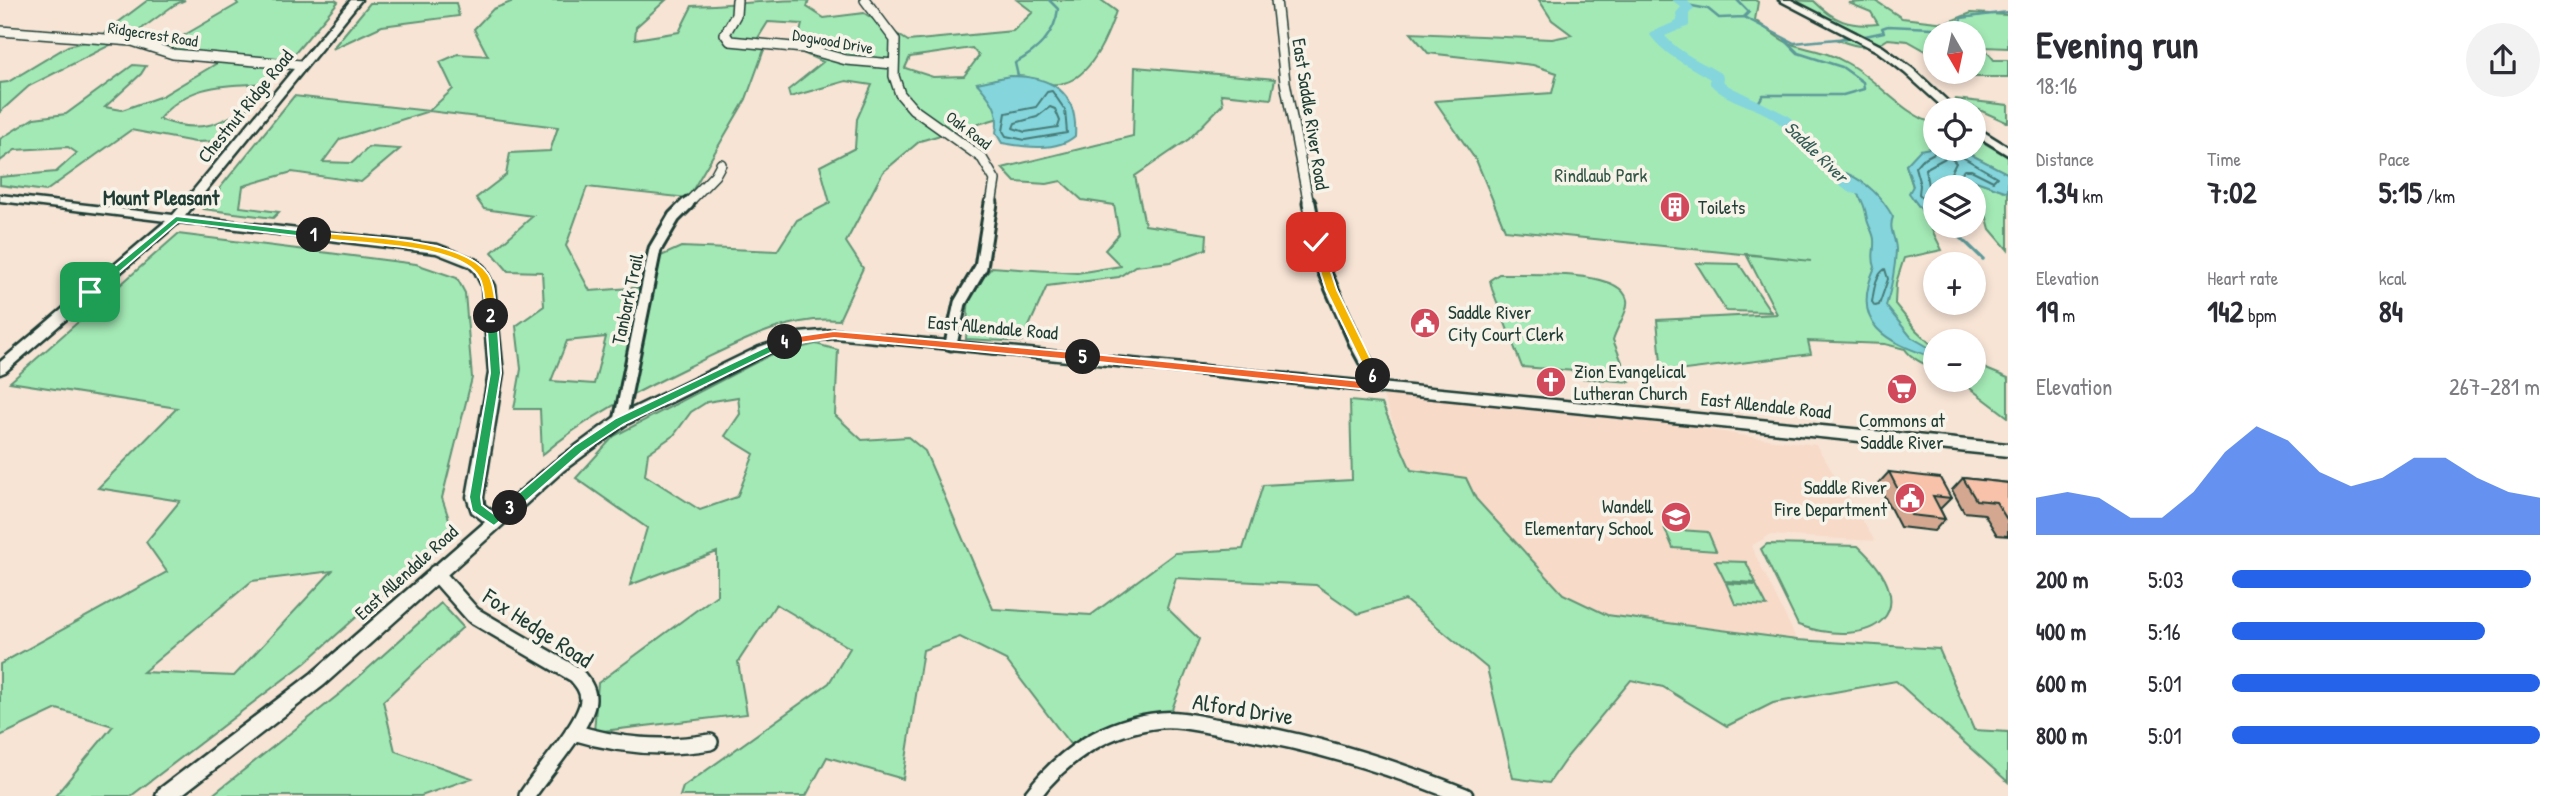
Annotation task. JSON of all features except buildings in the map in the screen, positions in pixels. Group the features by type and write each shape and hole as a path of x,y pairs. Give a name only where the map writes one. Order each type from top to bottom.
{"main road":[{"name":"Chestnut Ridge Road","path":"0,369 176,219 356,0"},
{"path":"1784,0 1880,49 1939,98"},
{"path":"1986,137 2008,152"},
{"path":"0,198 438,249 472,262 488,285 496,356 493,392 475,497 477,508 494,521"},
{"name":"East Allendale Road","path":"165,796 317,679 578,449 620,421 764,350 799,338 834,334 951,344 2008,450"}],"street":[{"name":"Dogwood Drive","path":"737,0 736,15 725,34 730,41 803,48 846,60 894,64"},
{"name":"Oak Road","path":"865,0 893,34 897,47 894,64 896,85 905,101 982,158 995,180 981,267 960,303 951,344"},
{"name":"East Saddle River Road","path":"1276,0 1285,82 1321,264 1356,344 1379,387"},
{"name":"Ridgecrest Road","path":"0,32 132,41 173,54 301,65"},
{"name":"Tanbark Trail","path":"620,421 655,249 674,218 715,176 721,164"},
{"name":"Fox Hedge Road","path":"436,573 473,615 582,680 589,698 587,709 527,796"},
{"name":"Alford Drive","path":"1032,796 1049,773 1086,744 1132,725 1164,720 1258,733 1332,749 1465,796"},
{"path":"573,732 598,741 648,748 710,742"}],"shaded area":[{"name":"Wandell Elementary School","path":"1382,393 1658,420 1751,437 1816,445 1875,541 1770,535 1751,546 1797,640 1607,616 1563,594 1476,499 1465,478 1411,470"}],"green space":[{"path":"148,0 185,0 140,30 29,86 0,112 0,83 8,82 68,46 96,39"},
{"path":"235,0 338,2 270,83 223,86 196,92 183,98 159,119 197,127 219,122 252,103 221,141 195,142 131,130 46,191 0,185 0,177 56,172 77,153 68,147 15,150 0,161 0,139 34,118 66,114 133,65 146,66 141,74 105,107 122,110 162,96 224,59 157,51 238,4"},
{"path":"516,0 666,0 636,27 635,39 679,32 692,6 809,0 807,7 824,18 864,13 908,41 1013,31 1033,12 1017,0 1101,0 1116,11 1094,59 1076,78 1065,83 1052,84 1014,76 978,84 993,100 999,118 920,141 883,172 846,242 863,268 839,320 799,322 742,341 612,406 542,455 540,409 514,409 521,369 516,326 544,306 542,272 508,271 492,252 533,216 484,209 476,198 506,175 510,153 550,151 558,127 429,111 453,89 440,62 458,54 488,56 474,29 493,9","holes":["768,22 802,24 796,50 823,62 788,90 790,97 846,81 872,85 857,119 855,148 820,166 830,203 797,220 777,251 681,247 652,260 644,287 590,291 566,246 587,187 688,198 746,99 765,47 753,46","972,48 979,56 964,76 933,77 905,68 910,57","606,337 594,384 551,381 567,341"]},
{"name":"Rindlaub Park","path":"1539,0 1755,0 1758,2 1755,20 1777,37 1840,59 1859,70 1901,105 1923,119 1923,154 1906,165 1913,187 1912,197 1923,212 1923,238 1936,238 1942,250 1904,258 1896,283 1895,304 1923,337 1923,363 1905,349 1885,344 1808,341 1811,354 1662,373 1657,320 1777,314 1746,254 1505,230 1477,162 1435,101 1552,93 1557,73 1533,65 1428,53 1411,33 1552,39 1572,35 1552,20"},
{"path":"1790,0 1814,1 1835,18 1850,23 1878,24 1871,12 1849,3 1876,1 1902,18 1928,21 1923,21 1923,49 1908,41 1888,39 1876,45 1858,46 1838,40 1855,31"},
{"path":"370,3 456,3 459,16 382,26 332,49"},
{"path":"1971,13 2008,15 2008,48 1986,47 1986,21 1951,21"},
{"path":"1986,50 1994,60 2008,60 2008,77 1986,77"},
{"path":"1135,67 1275,79 1271,99 1221,94 1223,104 1189,139 1135,176 1145,225 1207,234 1206,249 1171,262 1135,266 1119,277 1047,286 1022,342 966,339 969,294 992,267 1077,273 1121,266 1105,250 1119,234 1114,205 1082,200 1061,181 1047,184 1015,182 1002,168 1133,136"},
{"path":"294,96 429,111 340,139 323,162 352,163 369,147 400,149 361,182 292,172 243,186 240,207 279,212 273,218 203,209"},
{"path":"1986,103 2008,105 2006,122 1986,113"},
{"path":"1986,144 2008,157 2008,174 1983,161 1986,161"},
{"path":"1986,184 2008,192 2008,250 1990,229 1986,214"},
{"path":"178,234 416,264 457,278 465,293 472,378 442,498 453,531 305,663 131,796 55,796 113,726 57,709 0,736 0,664 167,572 146,542 180,501 98,488 177,408 10,382","holes":["332,571 234,676 143,672 252,581"]},
{"path":"1696,263 1739,264 1771,312 1726,311"},
{"path":"1499,274 1570,275 1608,283 1621,290 1627,304 1613,340 1630,382 1579,378 1575,371 1522,367 1492,289 1490,280"},
{"path":"816,344 838,350 835,415 862,440 908,437 925,451 993,609 1091,615 1175,553 1243,549 1263,485 1352,480 1350,401 1382,404 1411,470 1466,478 1476,499 1563,594 1607,615 1797,640 1939,649 1974,730 2008,732 2008,782 1896,681 1773,703 1727,726 1663,687 1631,680 1567,757 1549,783 1513,778 1487,668 1405,600 1358,614 1316,585 1176,578 1167,608 1199,639 1167,722 1076,752 1006,660 960,637 923,650 903,779 827,757 806,796 680,796 683,787 829,683 850,648 776,604 738,662 747,714 594,732 598,683 717,595 717,552 630,585 647,528 576,478 614,436 770,355","holes":["738,397 740,414 725,436 754,454 737,497 700,510 645,475 648,453 674,435 691,412 707,402"]},
{"path":"1986,369 2008,378 2008,417 1975,392 1986,392"},
{"path":"1665,529 1708,532 1716,551 1673,548"},
{"path":"1767,544 1858,546 1879,569 1889,589 1890,606 1883,620 1869,629 1849,633 1825,632 1798,625 1761,549"},
{"path":"1715,561 1746,562 1756,583 1725,581"},
{"path":"1726,583 1756,585 1767,606 1735,604"},
{"path":"441,603 463,627 383,701 395,751 472,778 421,796 211,796 342,692"}],"water":[{"path":"1010,76 1038,79 1059,89 1072,108 1075,136 1050,146 1030,147 1002,143 996,133 997,118 994,106 977,83"},
{"path":"1923,149 1923,161 1983,161 2008,174 2008,192 1986,184 1986,175 1923,175 1923,212 1909,193 1913,186 1906,165"},
{"path":"1846,173 1861,181 1884,203 1893,217 1891,226 1896,257 1886,306 1911,337 1923,344 1923,354 1888,337 1877,328 1870,317 1867,303 1868,287 1875,267 1874,237 1861,199 1836,176"}],"waterway":[{"path":"1018,76 1015,63 1044,41 1053,27 1058,9 1049,0"},
{"name":"Saddle River","path":"1678,0 1688,8 1682,13 1684,23 1657,35 1663,43 1717,77 1717,84 1724,89 1784,119 1830,169 1859,191"},
{"path":"1737,0 1749,12 1744,17"},
{"path":"1687,5 1708,9 1719,18 1744,17"},
{"path":"1865,36 1884,32 1882,28 1888,26 1954,29 1960,26 1961,18 2008,12"},
{"path":"1744,17 1794,43 1848,38"},
{"path":"1757,105 1763,95 1843,95 1864,89 1863,82 1842,67 1798,53 1785,40"},
{"path":"1961,238 1976,252"}],"place":[{"name":"Toilets","path":"1675,207"},
{"name":"Saddle River City Court Clerk","path":"1425,323"},
{"name":"Zion Evangelical Lutheran Church","path":"1551,382"},
{"name":"Commons at Saddle River","path":"1902,389"},
{"name":"Saddle River Fire Department","path":"1910,498"},
{"name":"Wandell Elementary School","path":"1676,517"}],"district":[{"name":"Mount Pleasant","path":"161,198"}],"route":[{"path":"90,292 176,219 438,249 472,262 485,277 488,285 496,356 496,373 475,497 477,508 494,521 578,449 620,421 782,342 815,335 834,334 940,343 1379,387 1332,290 1321,264 1316,242"}]}
